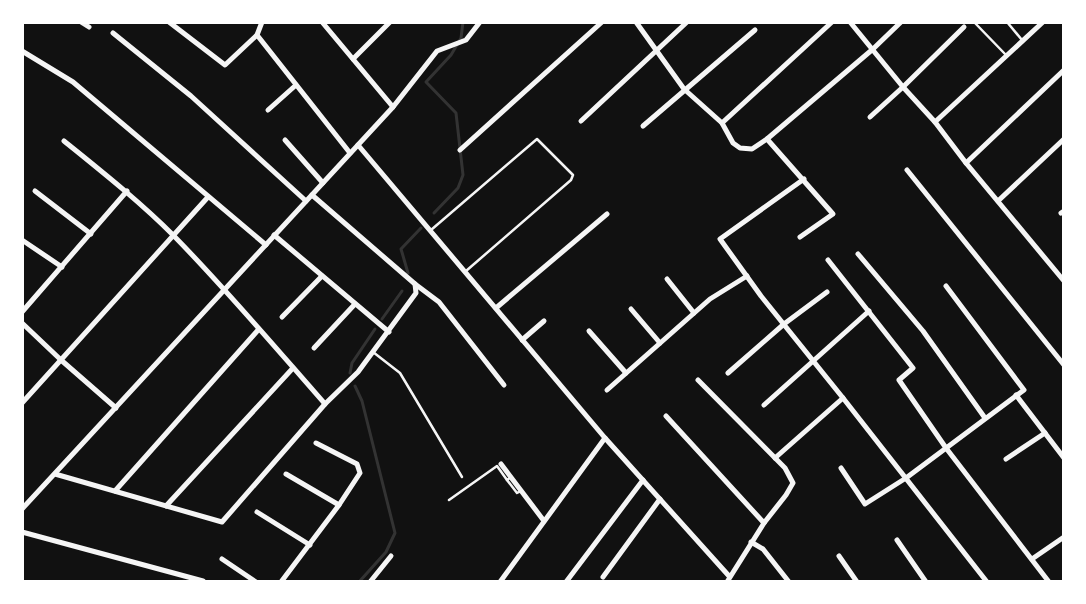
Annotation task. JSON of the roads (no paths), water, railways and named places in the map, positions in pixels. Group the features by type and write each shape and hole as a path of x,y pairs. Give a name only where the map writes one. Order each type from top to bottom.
{"street":[{"path":"81,22 89,27"},
{"path":"169,22 225,65 256,35 262,22"},
{"path":"322,22 393,107"},
{"path":"353,59 390,22"},
{"path":"22,509 393,107 437,51 466,40 480,22"},
{"path":"460,150 602,22"},
{"path":"636,22 684,89 722,123 738,150 752,149 768,139 873,49 901,22"},
{"path":"581,121 687,22"},
{"path":"722,123 832,22"},
{"path":"850,22 903,87 935,122 966,163 1064,281"},
{"path":"935,122 1043,22"},
{"path":"870,117 964,27"},
{"path":"643,126 755,30"},
{"path":"113,33 191,96 306,201"},
{"path":"256,35 350,153"},
{"path":"22,51 73,82 266,245"},
{"path":"966,163 1064,70"},
{"path":"268,110 296,85"},
{"path":"768,139 833,214 800,237"},
{"path":"998,201 1064,139"},
{"path":"285,140 323,183"},
{"path":"64,141 127,191 173,235 224,289 325,404"},
{"path":"358,145 605,438 728,579 751,542 793,483 785,468 776,458 698,380"},
{"path":"907,170 1064,365"},
{"path":"804,180 720,238 784,324 987,582"},
{"path":"35,191 90,234"},
{"path":"22,312 127,191"},
{"path":"312,195 415,284 439,302 504,385"},
{"path":"22,403 208,197"},
{"path":"496,308 607,214"},
{"path":"274,235 388,332"},
{"path":"22,240 62,267"},
{"path":"858,254 923,331 985,418"},
{"path":"828,260 913,368 899,380 946,448 1049,582"},
{"path":"282,318 322,276"},
{"path":"607,390 710,299 747,276"},
{"path":"667,279 694,313"},
{"path":"55,474 222,522 325,404 358,372 416,293 415,284"},
{"path":"841,468 865,504 906,478 1024,390 946,286"},
{"path":"728,373 784,324 827,292"},
{"path":"314,348 355,304"},
{"path":"631,308 660,343"},
{"path":"764,405 869,311"},
{"path":"522,340 544,322"},
{"path":"22,323 116,408"},
{"path":"115,491 259,329"},
{"path":"589,330 626,373"},
{"path":"166,506 293,368"},
{"path":"1016,395 1064,458"},
{"path":"776,458 843,398"},
{"path":"666,416 764,523"},
{"path":"1006,460 1045,433"},
{"path":"500,582 605,438"},
{"path":"281,582 310,546 360,473 357,464 316,443"},
{"path":"501,464 509,478 544,521"},
{"path":"286,474 339,505"},
{"path":"566,582 643,480"},
{"path":"603,577 660,499"},
{"path":"257,512 310,546"},
{"path":"22,532 203,581"},
{"path":"1032,559 1064,537"},
{"path":"897,540 926,582"},
{"path":"751,542 763,549 789,582"},
{"path":"370,582 391,556"},
{"path":"839,556 857,582"},
{"path":"222,559 256,582"}],"lane":[{"path":"974,22 1007,56"},
{"path":"1007,22 1023,41"},
{"path":"430,231 537,139 573,175 570,180 465,272"},
{"path":"373,352 400,373 462,477"},
{"path":"449,500 498,466 509,478"}],"waterway":[{"path":"434,213 458,188 463,175 456,113 426,82 451,55 461,38 463,22"},
{"path":"408,273 401,249 421,228"},
{"path":"382,319 402,291"},
{"path":"350,373 352,363 375,329"},
{"path":"355,386 362,401 395,533 386,552 359,582"}]}
